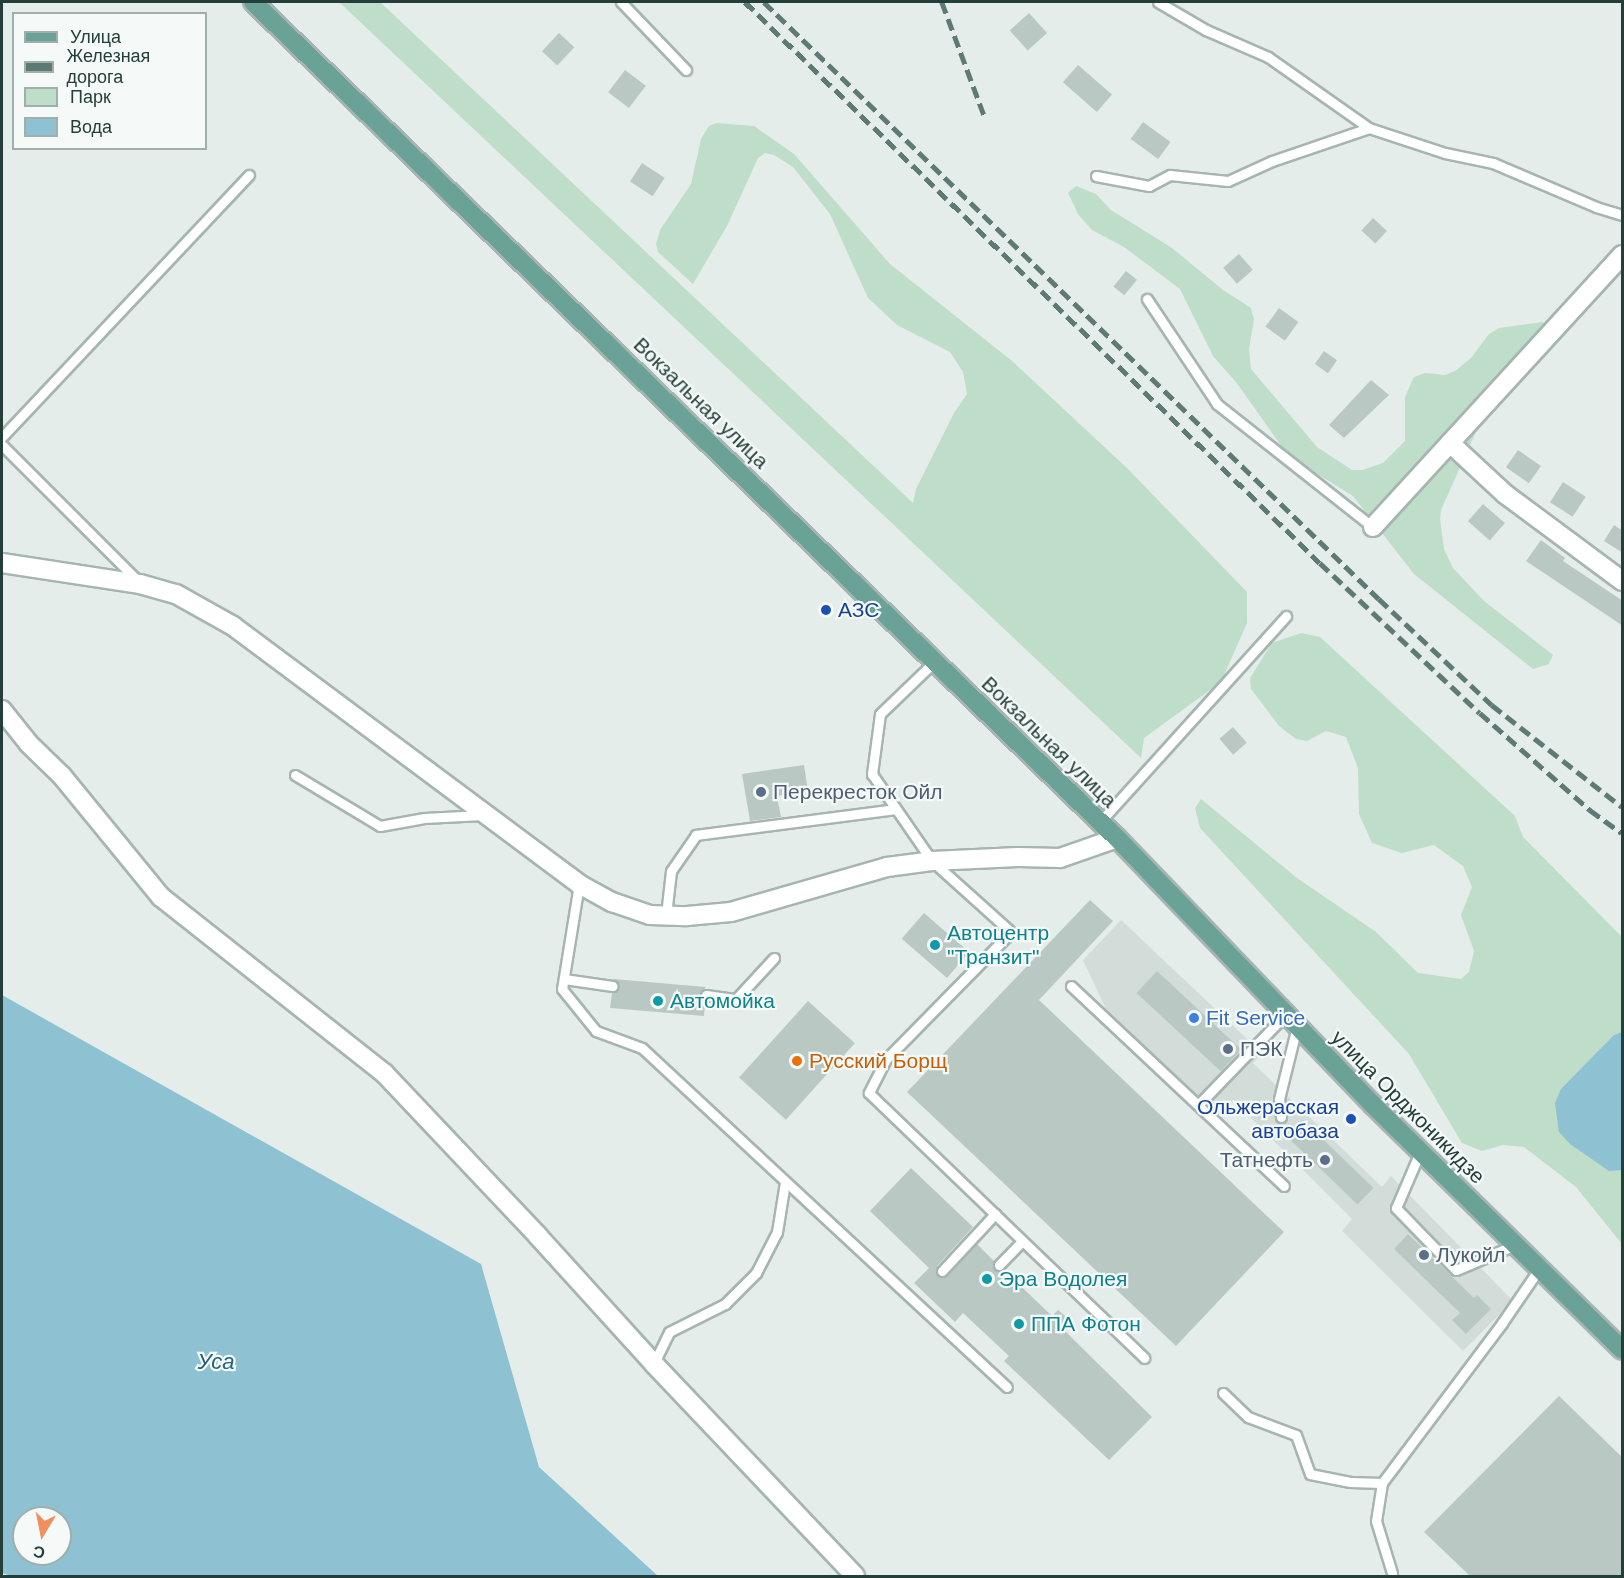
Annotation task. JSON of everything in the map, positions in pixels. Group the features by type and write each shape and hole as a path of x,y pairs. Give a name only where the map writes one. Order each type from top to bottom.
{"main road":[{"name":"Вокзальная улица","path":"253,2 1117,838"},
{"name":"улица Орджоникидзе","path":"1117,838 1420,1152 1623,1350"}],"street":[{"path":"1373,527 1623,255"},
{"path":"1450,443 1505,494 1623,581"},
{"path":"2,563 140,584 176,594 233,626 579,884 612,902 650,915 731,912 887,867 932,861 1018,857 1060,858 1117,838"},
{"path":"2,710 29,744 62,776 161,897 384,1073 538,1236 654,1365 855,1576"}],"lane":[{"path":"621,2 686,70"},
{"path":"1158,2 1206,30 1268,57 1369,129 1445,153 1493,163 1596,207 1623,215"},
{"path":"1096,176 1149,186 1170,175 1228,180 1272,161 1369,129"},
{"path":"2,437 249,175"},
{"path":"1147,299 1217,404 1373,527"},
{"path":"2,445 140,584"},
{"path":"1100,823 1286,616"},
{"path":"934,662 880,714 872,774 932,861 1011,932 886,1059 869,1093 1144,1358"},
{"path":"295,775 380,826 424,818 485,815"},
{"path":"666,915 671,871 696,835 895,809"},
{"path":"579,884 562,989 596,1031 642,1048 1007,1387"},
{"path":"706,995 736,999 774,958"},
{"path":"564,979 612,986"},
{"path":"1071,986 1284,1186"},
{"path":"1199,1104 1291,1020"},
{"path":"1281,1117 1279,1099 1291,1020"},
{"path":"1420,1152 1396,1208 1456,1270 1515,1245"},
{"path":"654,1365 658,1350 669,1332 725,1304 756,1273 777,1232 785,1182"},
{"path":"942,1271 995,1214"},
{"path":"999,1265 1022,1241"},
{"path":"1392,1573 1376,1521 1382,1484 1539,1269"},
{"path":"1223,1393 1248,1417 1296,1436 1310,1474 1350,1482 1382,1484"}],"shaded area":[{"path":"1121,920 1262,1053 1253,1063 1382,1187 1391,1176 1513,1301 1463,1351 1342,1231 1352,1219 1233,1100 1218,1116 1106,1009 1083,960"}],"green space":[{"path":"339,2 380,2 913,503 916,489 954,413 967,394 963,372 950,352 897,325 868,298 830,214 793,167 774,155 765,153 758,158 727,226 693,284 658,252 656,244 660,230 691,184 701,139 709,126 716,123 754,126 794,154 890,264 1012,361 1127,468 1247,592 1247,623 1221,682 1144,738 1141,758"},
{"path":"1076,186 1096,194 1111,210 1172,248 1223,290 1251,308 1254,319 1249,349 1251,369 1317,447 1352,470 1362,470 1383,463 1405,441 1405,397 1414,377 1425,373 1445,375 1455,371 1471,358 1489,334 1499,328 1543,322 1550,330 1483,416 1441,510 1440,519 1444,549 1453,568 1484,601 1553,655 1549,664 1533,669 1414,574 1353,496 1298,462 1282,447 1236,382 1213,356 1180,289 1124,247 1092,230 1078,214 1068,193"},
{"path":"1301,633 1320,637 1515,816 1523,837 1622,937 1622,1244 1576,1187 1524,1147 1503,1145 1482,1151 1462,1143 1409,1054 1200,828 1195,808 1201,799 1297,878 1376,932 1418,973 1461,979 1469,972 1474,951 1461,915 1472,887 1463,866 1434,845 1402,853 1372,843 1359,814 1358,768 1346,737 1326,731 1307,741 1296,739 1279,726 1251,689 1250,678 1272,643"}],"water":[{"name":"Уса","path":"2,995 481,1264 539,1467 658,1576 12,1576 2,1573"},
{"path":"1622,1032 1622,1170 1609,1171 1570,1144 1559,1132 1555,1103 1561,1089 1614,1035"}],"building":[{"path":"1029,13 1047,33 1028,50 1010,30"},
{"path":"559,33 574,47 557,66 542,51"},
{"path":"1078,65 1112,95 1097,112 1063,82"},
{"path":"625,70 646,86 629,108 608,92"},
{"path":"1143,122 1171,142 1158,159 1131,139"},
{"path":"642,163 665,178 653,196 630,181"},
{"path":"1373,218 1387,231 1375,243 1361,230"},
{"path":"1239,254 1253,270 1237,284 1223,268"},
{"path":"1126,271 1137,280 1124,295 1113,287"},
{"path":"1279,308 1298,322 1285,341 1265,327"},
{"path":"1324,351 1337,360 1328,373 1315,364"},
{"path":"1371,380 1389,395 1344,438 1329,425"},
{"path":"1518,450 1541,466 1529,483 1506,467"},
{"path":"1563,482 1586,497 1573,517 1550,502"},
{"path":"1483,504 1505,523 1490,540 1468,521"},
{"path":"1614,525 1623,531 1623,553 1604,541"},
{"path":"1541,540 1565,558 1563,561 1623,601 1623,626 1526,561"},
{"path":"1233,727 1247,743 1233,755 1219,739"},
{"path":"804,765 808,791 777,796 781,817 750,821 742,774"},
{"path":"1090,900 1113,921 1039,1000 1284,1232 1176,1346 907,1092"},
{"name":"Автоцентр \"Транзит\"","path":"924,913 969,952 947,978 902,939"},
{"path":"1157,971 1241,1049 1221,1071 1137,993"},
{"name":"Автомойка","path":"613,979 706,987 699,995 705,1002 704,1016 610,1008 612,993 619,986"},
{"name":"Русский Борщ","path":"808,1001 855,1043 786,1120 739,1078"},
{"path":"1303,1120 1373,1188 1358,1205 1287,1137"},
{"path":"911,1168 973,1227 937,1266 937,1275 946,1276 977,1244 994,1261 995,1270 1004,1270 1052,1316 1058,1310 1069,1319 1061,1327 1152,1417 1109,1460 1004,1361 1009,1356 963,1313 955,1322 914,1283 929,1268 870,1211"},
{"path":"1408,1234 1474,1298 1477,1295 1491,1309 1466,1334 1452,1320 1460,1313 1394,1249"},
{"path":"1559,1396 1623,1458 1623,1576 1470,1576 1424,1532"}],"railway":[{"path":"745,2 1320,563 1480,713 1590,810 1622,833"},
{"path":"764,2 1379,599 1492,705 1622,807"},
{"path":"942,2 984,115"}],"place":[{"name":"АЗС","path":"826,610"},
{"name":"Перекресток Ойл","path":"761,792"},
{"name":"Автоцентр \"Транзит\"","path":"935,945"},
{"name":"Автомойка","path":"658,1001"},
{"name":"Fit Service","path":"1194,1018"},
{"name":"ПЭК","path":"1228,1049"},
{"name":"Русский Борщ","path":"797,1061"},
{"name":"Ольжерасская автобаза","path":"1351,1119"},
{"name":"Татнефть","path":"1325,1160"},
{"name":"Лукойл","path":"1424,1255"},
{"name":"Эра Водолея","path":"987,1279"},
{"name":"ППА Фотон","path":"1019,1324"}]}
